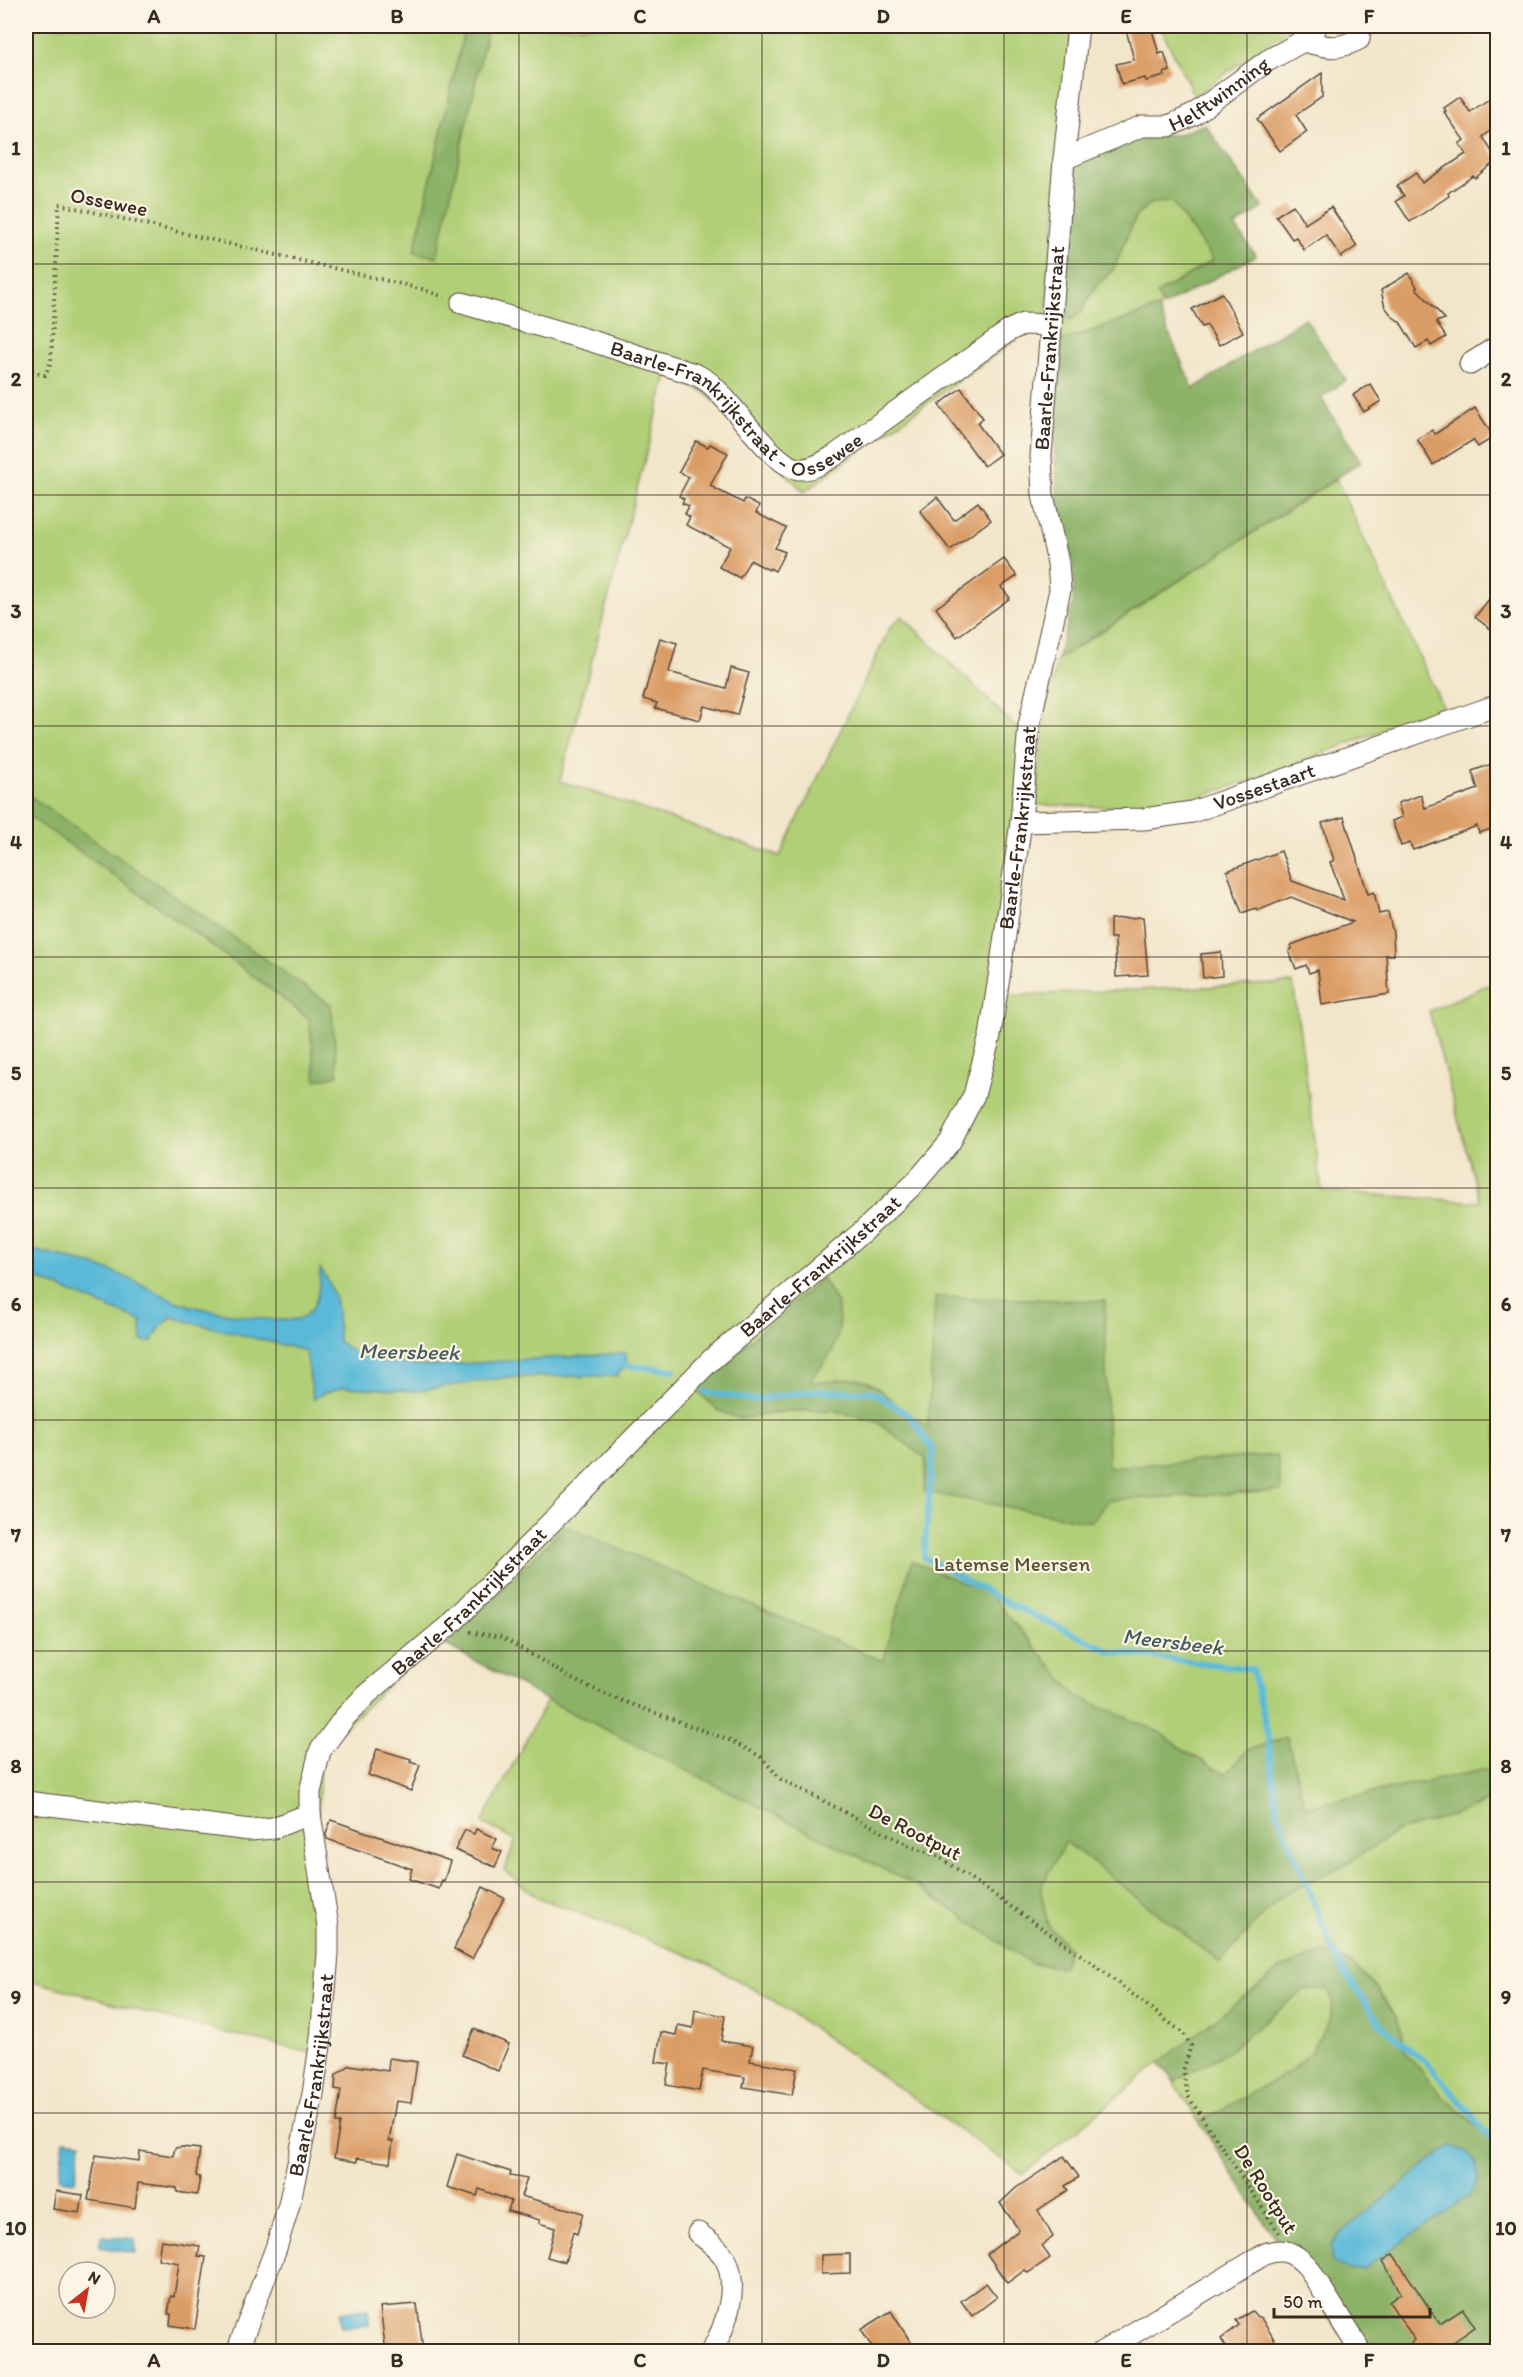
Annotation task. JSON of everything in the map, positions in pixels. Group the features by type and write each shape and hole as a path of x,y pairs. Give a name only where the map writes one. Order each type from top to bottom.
{"street":[{"name":"Baarle-Frankrijkstraat","path":"237,2352 276,2248 289,2205 313,2094 321,2038 326,1995 328,1926 310,1814 313,1771 320,1751 330,1736 367,1695 453,1622 690,1381 896,1202 934,1163 950,1142 974,1095 990,1036 1021,822 1029,725 1060,590 1058,563 1043,495 1041,456 1064,159 1078,26"},
{"name":"Helftwinning","path":"1064,159 1142,126 1169,126 1193,116 1266,61 1303,41 1317,26"},
{"path":"1303,41 1337,48 1349,45 1359,39 1360,26"},
{"name":"Baarle-Frankrijkstraat - Ossewee","path":"462,303 697,375 721,394 776,458 797,469 807,469 834,456 1010,330 1023,324 1051,325"},
{"path":"1470,364 1497,346"},
{"name":"Vossestaart","path":"1021,822 1144,819 1192,812 1497,705"},
{"path":"26,1802 250,1830 273,1827 310,1814"},
{"path":"698,2233 715,2245 726,2260 731,2283 730,2305 711,2352"},
{"path":"1102,2352 1275,2250 1286,2250 1298,2256 1308,2267 1361,2352"}],"path":[{"name":"Ossewee","path":"26,371 45,375 51,362 59,204 422,289 462,303"},
{"name":"De Rootput","path":"453,1622 472,1634 502,1637 576,1681 612,1698 729,1740 760,1756 781,1779 912,1847 938,1856 1088,1960 1184,2034 1191,2046 1183,2071 1188,2096 1278,2229 1286,2250"}],"green space":[{"name":"Latemse Meersen","path":"26,26 1073,26 1045,324 1022,335 804,492 706,393 667,375 560,781 780,856 890,628 902,616 1016,727 1029,725 996,996 1293,983 1322,1191 1480,1202 1429,1011 1497,981 1497,2351 1199,2122 1174,2081 1159,2063 1023,2174 768,1997 703,1961 537,1897 504,1870 516,1840 482,1823 547,1700 453,1622 320,1751 317,1855 319,2055 181,2022 26,1979"},
{"path":"465,26 488,26 437,257 414,253"},
{"path":"1160,26 1293,26 1194,96"},
{"path":"1205,124 1263,208 1235,226 1256,256 1163,306 1157,294 1213,260 1172,202 1151,203 1136,216 1113,270 1096,286 1080,313 1071,320 1057,313 1073,171 1081,160 1134,138 1155,134 1177,135"},
{"path":"1172,201 1213,260 1157,294 1163,306 1056,343 1057,313 1080,313 1096,286 1113,270 1136,216 1151,203"},
{"path":"1158,308 1193,389 1305,318 1346,380 1321,398 1361,462 1057,660 1073,604 1074,568 1058,496 1055,456 1056,343"},
{"path":"1336,479 1443,707 1264,776 1165,808 1036,805 1042,732 1057,660"},
{"path":"26,793 331,1005 338,1075 316,1080 309,1019 205,940 26,814"},
{"path":"822,1278 838,1305 839,1331 832,1352 810,1381 864,1380 928,1426 935,1297 1105,1301 1108,1467 1277,1455 1281,1491 1109,1500 1091,1522 924,1492 926,1459 877,1422 833,1410 789,1411 740,1419 717,1410 695,1388"},
{"path":"565,1526 883,1661 912,1561 989,1594 1077,1696 1161,1733 1185,1751 1225,1774 1248,1750 1287,1737 1305,1807 1497,1767 1497,1796 1466,1811 1395,1832 1345,1865 1282,1895 1220,1962 1066,1842 1040,1888 1048,1925 1069,1948 1063,1967 1032,1964 919,1887 547,1700 446,1645"},
{"path":"1324,1952 1352,1964 1374,1985 1395,2015 1401,2029 1404,2050 1443,2097 1497,2143 1497,2351 1353,2351 1199,2122 1288,2073 1310,2053 1331,2018 1332,2000 1328,1989 1303,1990 1226,2053 1174,2081 1159,2063 1282,1968"}],"water":[{"path":"26,1248 114,1272 186,1304 239,1316 277,1320 301,1318 312,1309 317,1296 320,1269 334,1294 338,1341 356,1354 383,1362 427,1366 626,1353 627,1365 616,1376 508,1377 416,1391 344,1387 313,1399 306,1351 171,1317 151,1342 142,1341 141,1321 26,1274"},
{"path":"64,2140 81,2142 75,2181 59,2179"},
{"path":"1452,2146 1466,2153 1477,2163 1478,2181 1471,2194 1363,2269 1350,2270 1332,2264 1330,2246 1339,2235"},
{"path":"101,2236 135,2239 136,2253 99,2247"},
{"path":"368,2309 369,2325 341,2327 340,2312"}],"building":[{"path":"1125,26 1151,26 1159,54 1164,52 1170,71 1164,73 1165,76 1122,84 1116,64 1134,60"},
{"path":"1322,73 1322,97 1296,115 1307,132 1280,151 1257,119"},
{"path":"1460,97 1470,112 1489,99 1491,103 1497,99 1497,126 1483,137 1497,160 1475,178 1473,176 1448,193 1449,196 1410,222 1396,201 1404,196 1397,186 1416,173 1422,183 1466,154 1459,144 1464,140 1444,112 1446,111 1444,108"},
{"path":"1293,205 1305,224 1331,207 1357,246 1341,257 1326,235 1304,250 1296,237 1292,239 1276,216"},
{"path":"1409,273 1416,288 1445,319 1436,322 1446,337 1431,346 1428,341 1416,348 1400,322 1385,307 1381,290"},
{"path":"1222,293 1243,332 1219,345 1207,325 1202,327 1192,309"},
{"path":"1370,384 1381,401 1364,412 1353,395"},
{"path":"961,388 983,418 977,423 1000,454 984,466 939,405"},
{"path":"1475,408 1494,437 1478,447 1473,440 1433,465 1417,439 1432,430 1435,434"},
{"path":"696,441 708,447 710,444 728,453 710,486 743,503 745,499 759,506 756,513 786,528 775,548 785,552 775,571 750,560 740,578 728,572 719,567 730,547 686,525 690,517 685,514 689,506 682,503 684,499 679,496 689,477 679,472"},
{"path":"937,497 954,520 978,502 991,520 950,550 920,511"},
{"path":"1004,559 1017,576 1001,587 1010,598 957,637 936,608"},
{"path":"1497,589 1497,634 1475,617"},
{"path":"660,638 677,643 669,672 726,688 731,668 749,673 737,715 704,706 700,720 655,708 657,703 643,699"},
{"path":"1492,764 1497,780 1497,827 1479,833 1477,826 1413,850 1410,843 1401,846 1392,821 1402,817 1398,803 1421,795 1425,808 1478,789 1472,771"},
{"path":"1344,817 1368,894 1374,892 1379,914 1388,912 1393,933 1394,955 1386,955 1389,994 1322,1005 1318,970 1309,973 1306,965 1296,969 1289,951 1292,949 1291,945 1353,922 1291,897 1257,911 1256,908 1242,913 1227,871 1281,851 1292,881 1344,900 1330,862 1334,860 1322,823"},
{"path":"1143,917 1148,975 1116,977 1115,938 1110,938 1110,919"},
{"path":"1221,952 1222,976 1203,978 1201,954"},
{"path":"377,1749 411,1759 410,1762 420,1765 411,1791 368,1775"},
{"path":"331,1820 450,1861 444,1881 442,1880 439,1889 409,1879 412,1869 327,1839 326,1834"},
{"path":"476,1829 497,1839 492,1848 502,1852 495,1867 455,1850 465,1830 474,1834"},
{"path":"483,1887 504,1898 472,1959 454,1949"},
{"path":"695,2010 725,2016 721,2041 753,2046 750,2061 797,2069 792,2095 743,2087 745,2077 703,2070 699,2091 666,2085 670,2064 656,2062 661,2032 676,2035 678,2025 693,2028"},
{"path":"474,2029 509,2044 498,2071 462,2055"},
{"path":"389,2058 417,2062 411,2103 396,2101 389,2141 393,2141 390,2163 357,2158 357,2162 334,2158 340,2123 336,2123 341,2090 335,2089 336,2075 350,2065 388,2071"},
{"path":"175,2148 200,2149 196,2176 200,2177 197,2195 177,2192 177,2188 138,2183 135,2208 88,2200 96,2155 139,2161 140,2151 173,2156"},
{"path":"457,2154 511,2172 510,2176 527,2179 521,2196 583,2213 577,2234 573,2232 565,2262 547,2257 555,2228 539,2223 540,2220 508,2211 511,2201 479,2189 477,2196 447,2187"},
{"path":"1064,2156 1079,2177 1065,2186 1068,2190 1038,2210 1053,2237 1042,2245 1050,2258 1028,2273 1025,2270 1007,2283 987,2254 1019,2230 1000,2203 1016,2188"},
{"path":"56,2191 83,2195 80,2213 53,2209"},
{"path":"161,2240 200,2246 198,2256 206,2257 195,2329 170,2325 171,2314 168,2314 171,2296 174,2297 179,2263 158,2259"},
{"path":"850,2254 850,2273 821,2274 821,2255"},
{"path":"1393,2254 1440,2324 1463,2309 1475,2327 1439,2352 1400,2352 1415,2340 1389,2302 1401,2293 1383,2261"},
{"path":"986,2283 997,2297 972,2316 961,2301"},
{"path":"417,2304 423,2350 386,2352 380,2307"},
{"path":"891,2311 917,2352 875,2352 861,2330"},
{"path":"1252,2311 1261,2318 1282,2352 1229,2352 1221,2339 1239,2325 1236,2320"}],"waterway":[{"name":"Meersbeek","path":"621,1365 674,1370"},
{"name":"Meersbeek","path":"705,1392 754,1400 811,1391 873,1392 910,1416 933,1450 924,1557 1003,1601 1112,1652 1252,1669 1267,1731 1278,1815 1340,1966 1380,2024 1428,2064 1491,2138 1498,2143"}]}
